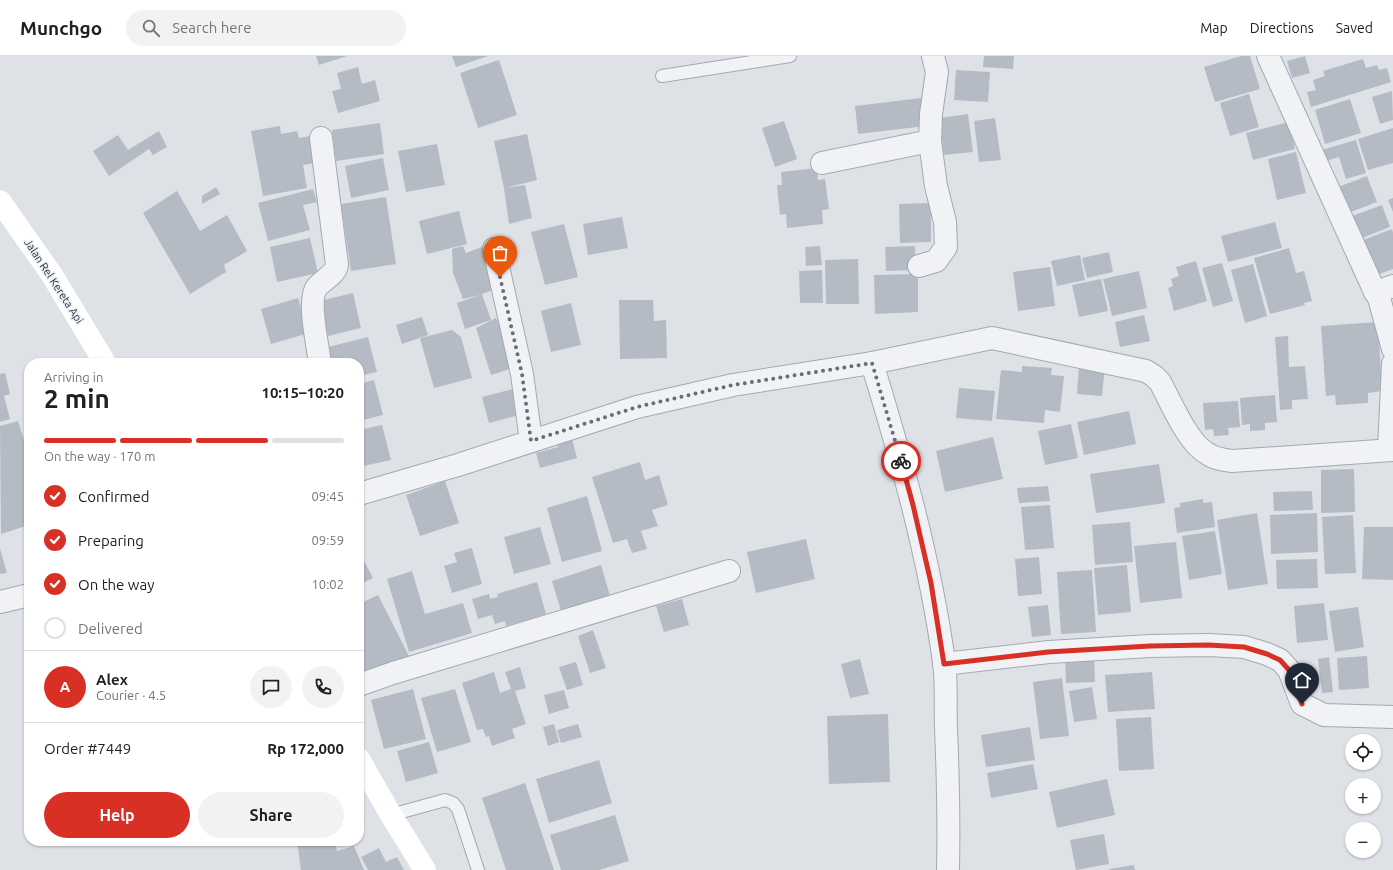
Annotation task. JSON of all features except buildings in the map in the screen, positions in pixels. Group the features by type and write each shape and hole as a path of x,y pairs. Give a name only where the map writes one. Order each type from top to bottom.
{"main road":[{"name":"Jalan Rel Kereta Api","path":"0,201 52,276 102,358"},
{"path":"364,768 425,870"}],"street":[{"path":"919,266 936,261 946,247 945,222 936,186 930,141 931,114 936,72 933,56"},
{"path":"1268,56 1384,289 1378,298 1393,349"},
{"path":"319,358 312,299 317,288 336,269 337,264 321,138"},
{"path":"822,163 930,141"},
{"path":"494,249 522,374 531,441"},
{"path":"364,493 458,466 637,407 733,385 872,363 992,338 1146,371 1160,382 1191,438 1199,448 1208,455 1220,459 1232,461 1391,450 1393,364"},
{"path":"872,363 913,505 931,583 944,664 949,821 948,870"},
{"path":"364,683 729,570"},
{"path":"0,602 24,596"},
{"path":"944,664 1048,652 1150,646 1208,645 1244,647 1267,654 1280,660 1289,670 1302,704 1315,711 1336,716 1393,717"}],"lane":[{"path":"662,76 790,56"},
{"path":"391,815 445,800 453,803 458,809 478,870"}],"way so far":[{"path":"500,277 522,374 531,441 637,407 733,385 872,363 901,461"}],"route":[{"path":"901,461 931,583 944,664 1048,652 1150,646 1208,645 1244,647 1267,654 1280,660 1289,670 1302,704"}]}
